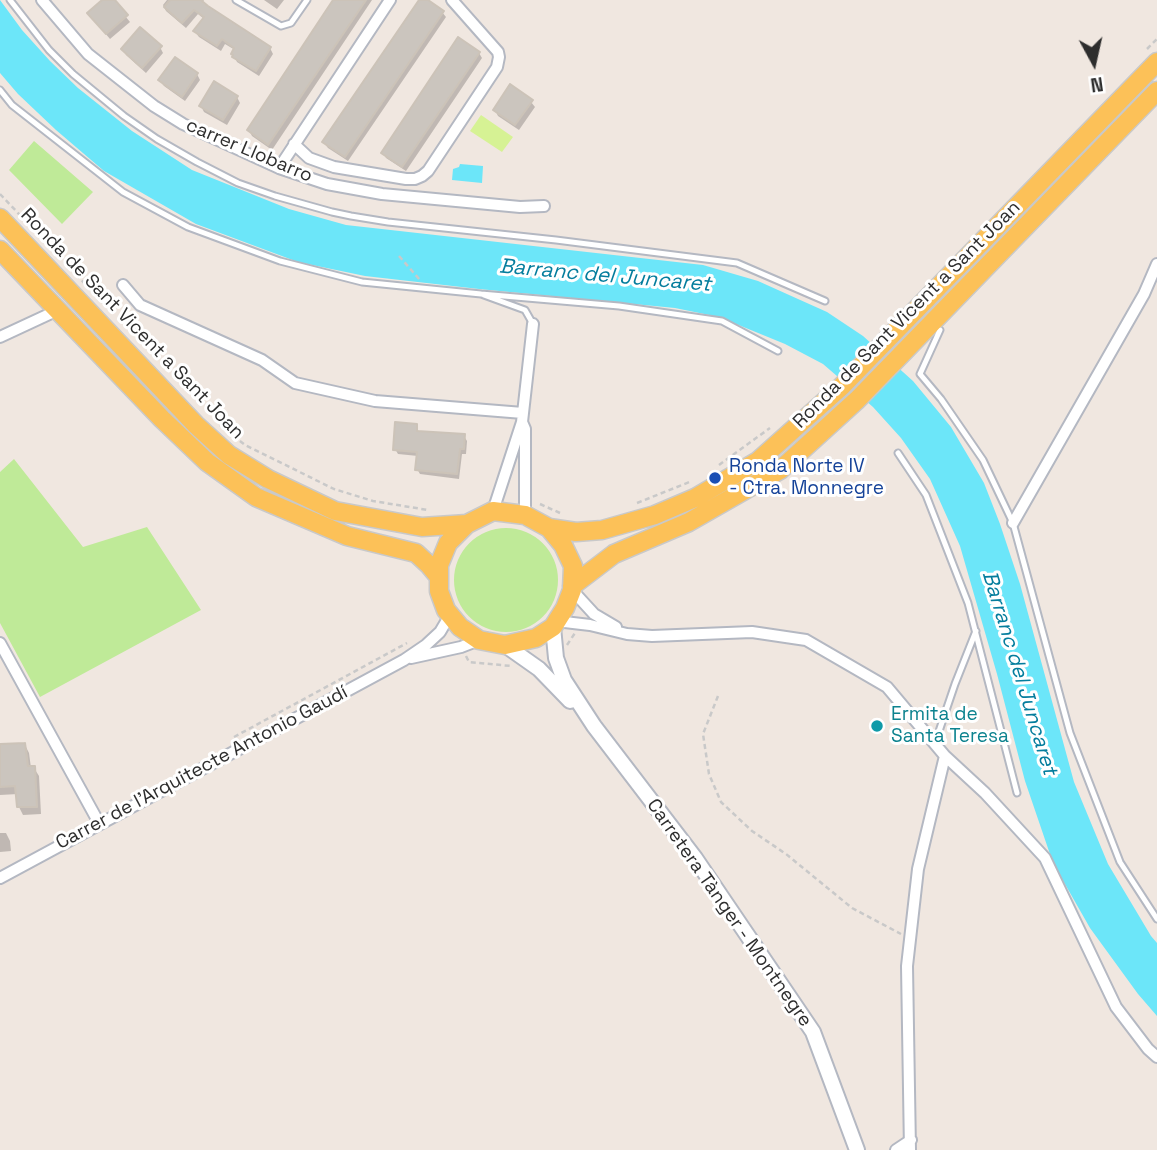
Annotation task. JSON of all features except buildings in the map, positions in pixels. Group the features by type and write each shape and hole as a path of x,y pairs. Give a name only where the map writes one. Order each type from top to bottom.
{"main road":[{"name":"Ronda de Sant Vicent a Sant Joan","path":"549,528 576,532 602,530 655,515 695,498 758,461 842,386 1157,62"},
{"name":"Ronda de Sant Vicent a Sant Joan","path":"572,588 614,554 689,522 780,470 857,400 1157,91"},
{"name":"Ronda de Sant Vicent a Sant Joan","path":"0,218 196,425 229,455 268,479 335,511 422,527 467,524 494,511 525,509 549,528 563,545 573,566 572,588 565,608 554,624"},
{"path":"0,250 162,419 207,462 256,497 347,536 416,553 439,577"},
{"path":"467,524 448,543 439,565 439,591 446,610 460,628 479,640 505,645 536,638 554,624"}],"street":[{"name":"carrer Llobarro","path":"42,0 88,54 154,106 183,124 279,168 327,184 382,194 520,207 544,206"},
{"path":"279,168 390,0"},
{"path":"294,144 309,158 334,167 406,179 415,179 428,171 497,66 499,58 498,52 452,0"},
{"path":"1013,523 1144,293 1157,264"},
{"path":"123,285 140,305 262,360 295,383 375,401 523,417"},
{"path":"0,337 58,310"},
{"path":"494,511 523,417 533,324"},
{"path":"523,417 525,509"},
{"path":"572,588 594,614 627,634"},
{"name":"Carrer de l'Arquitecte Antonio Gaudí","path":"0,878 404,660 440,632 450,615"},
{"path":"554,624 581,624 627,634 652,636 752,632 806,640 887,687 945,756 985,793 1045,858 1116,1007 1157,1057"},
{"name":"Carretera Tànger - Montnegre","path":"554,624 558,662 564,680 594,726 695,858 813,1032 859,1149"},
{"name":"Carrer de l'Arquitecte Antonio Gaudí","path":"404,660 479,640"},
{"path":"0,643 5,663 99,823"},
{"name":"Carretera Tànger - Montnegre","path":"505,645 539,669 594,726"},
{"path":"896,1150 910,1145 907,966 918,869 945,756"}],"lane":[{"path":"10,0 49,50 73,74 124,116 156,139 238,183 332,212 388,222 737,263 825,301"},
{"path":"236,0 281,26 291,23 307,0"},
{"path":"0,90 12,105 123,192 188,227 280,261 362,282 619,306 722,321 778,351"},
{"path":"481,294 526,310 533,324"},
{"path":"940,330 920,374 941,399 983,460 1013,523 1070,733 1120,862 1157,919"},
{"path":"898,453 926,495 968,603 1017,793"},
{"path":"935,744 976,631"}],"path":[{"path":"0,194 112,312"},
{"path":"399,256 420,279 428,281"},
{"path":"214,420 245,444 334,489 373,501 434,511"},
{"path":"713,469 777,423"},
{"path":"635,504 691,481"},
{"path":"525,509 540,504 564,515"},
{"path":"558,662 581,624"},
{"path":"235,736 407,642"},
{"path":"456,648 469,662 516,667"},
{"path":"718,696 703,734 709,774 721,802 752,831 786,854 852,908 910,939"}],"green space":[{"path":"481,115 513,137 502,152 470,131"},
{"path":"34,141 93,192 62,224 9,170"},
{"path":"14,459 83,547 147,527 201,610 40,697 0,623 0,472"},
{"path":"506,528 526,532 543,543 554,560 558,580 554,600 543,617 526,628 506,632 486,628 469,617 458,600 454,580 458,560 469,543 486,532"}],"water":[{"name":"Barranc del Juncaret","path":"0,0 50,61 78,88 132,131 192,170 289,209 346,225 703,265 758,281 827,312 863,336 913,381 951,427 984,483 1020,584 1074,782 1108,864 1157,943 1157,1016 1090,928 1053,863 1025,781 960,546 930,479 901,438 873,407 823,364 785,344 719,317 675,308 365,276 298,262 196,224 104,171 18,94 0,73"},
{"path":"460,164 483,166 482,183 452,180 453,169"}],"place":[{"name":"Ronda Norte IV - Ctra. Monnegre","path":"715,478"},
{"name":"Ermita de Santa Teresa","path":"877,726"}]}
